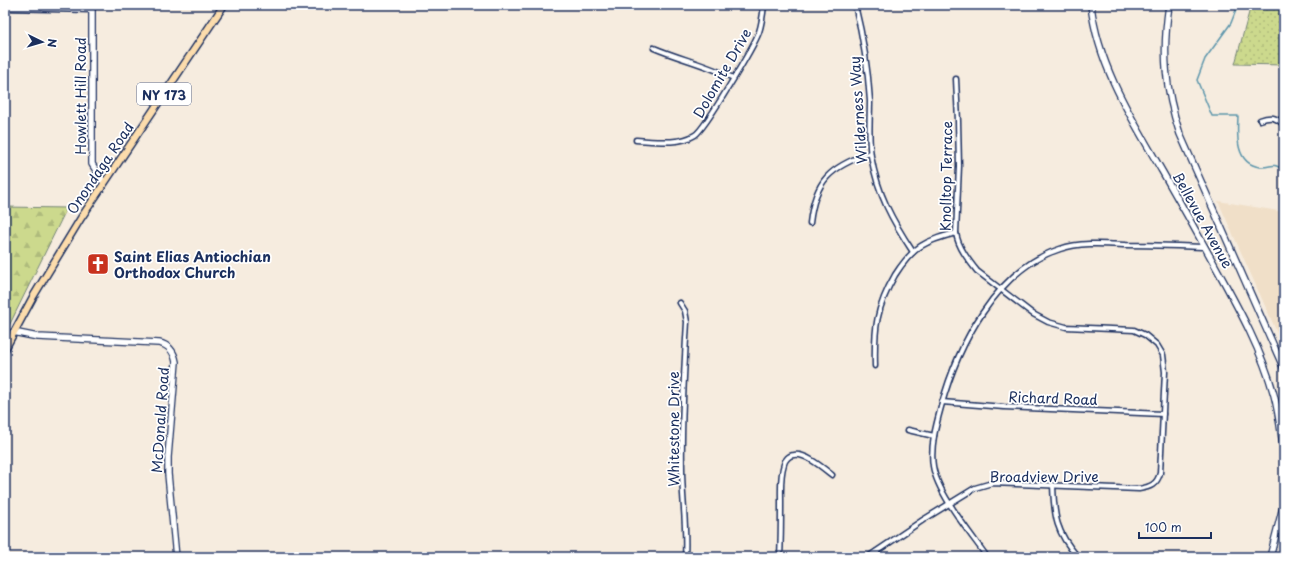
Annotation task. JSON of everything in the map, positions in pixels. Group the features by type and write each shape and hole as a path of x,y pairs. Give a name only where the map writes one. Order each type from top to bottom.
{"main road":[{"name":"Onondaga Road","path":"5,349 81,218 224,5"}],"street":[{"name":"Dolomite Drive","path":"636,140 678,141 689,138 700,132 711,116 759,33 764,5"},
{"name":"Wilderness Way","path":"855,5 863,34 868,76 870,105 870,153 880,193 886,207 897,228 913,252"},
{"name":"Bellevue Avenue","path":"1091,5 1099,44 1112,80 1129,115 1205,247 1252,337 1274,396 1284,452"},
{"path":"1169,5 1166,35 1166,68 1170,101 1174,116 1180,134 1284,369"},
{"path":"5,8 92,8"},
{"name":"Howlett Hill Road","path":"92,8 92,164 104,183"},
{"path":"654,48 674,56 700,63 733,78"},
{"name":"Knolltop Terrace","path":"956,79 959,166 956,233 959,243 970,263 984,276 1033,314 1048,322 1066,327 1134,330 1152,340 1160,350 1165,363 1160,473"},
{"path":"1260,120 1273,117 1284,125"},
{"path":"810,223 814,199 826,178 843,164 870,153"},
{"path":"874,366 875,328 882,301 899,268 913,252 923,245 956,233"},
{"path":"987,557 942,491 933,466 932,451 942,402 951,373 959,355 986,308 1001,289 1020,270 1034,260 1061,249 1076,245 1095,244 1205,247"},
{"name":"Whitestone Drive","path":"680,303 685,311 687,322 682,416 685,557"},
{"name":"McDonald Road","path":"14,332 38,337 159,343 168,346 172,350 176,362 169,435 168,474 176,557"},
{"name":"Richard Road","path":"942,402 1004,407 1163,414"},
{"path":"908,430 934,436"},
{"path":"780,557 781,481 782,468 786,460 790,456 801,455 821,466 832,475"},
{"name":"Broadview Drive","path":"868,557 923,520 975,488 992,483 1139,488 1152,486 1156,483 1160,473"},
{"path":"1053,484 1057,524 1062,536 1078,557"},
{"path":"1270,557 1284,503"},
{"path":"876,552 880,557"}],"shaded area":[{"path":"1218,201 1284,212 1284,348"}],"green space":[{"path":"1251,5 1284,5 1284,65 1235,64"},
{"path":"5,207 67,208 5,334"}],"waterway":[{"path":"1238,5 1231,23 1205,59 1197,80 1212,116 1238,116 1239,148 1246,160 1252,165 1260,167 1274,165 1284,170"}],"place":[{"name":"Saint Elias Antiochian Orthodox Church","path":"98,264"}]}
